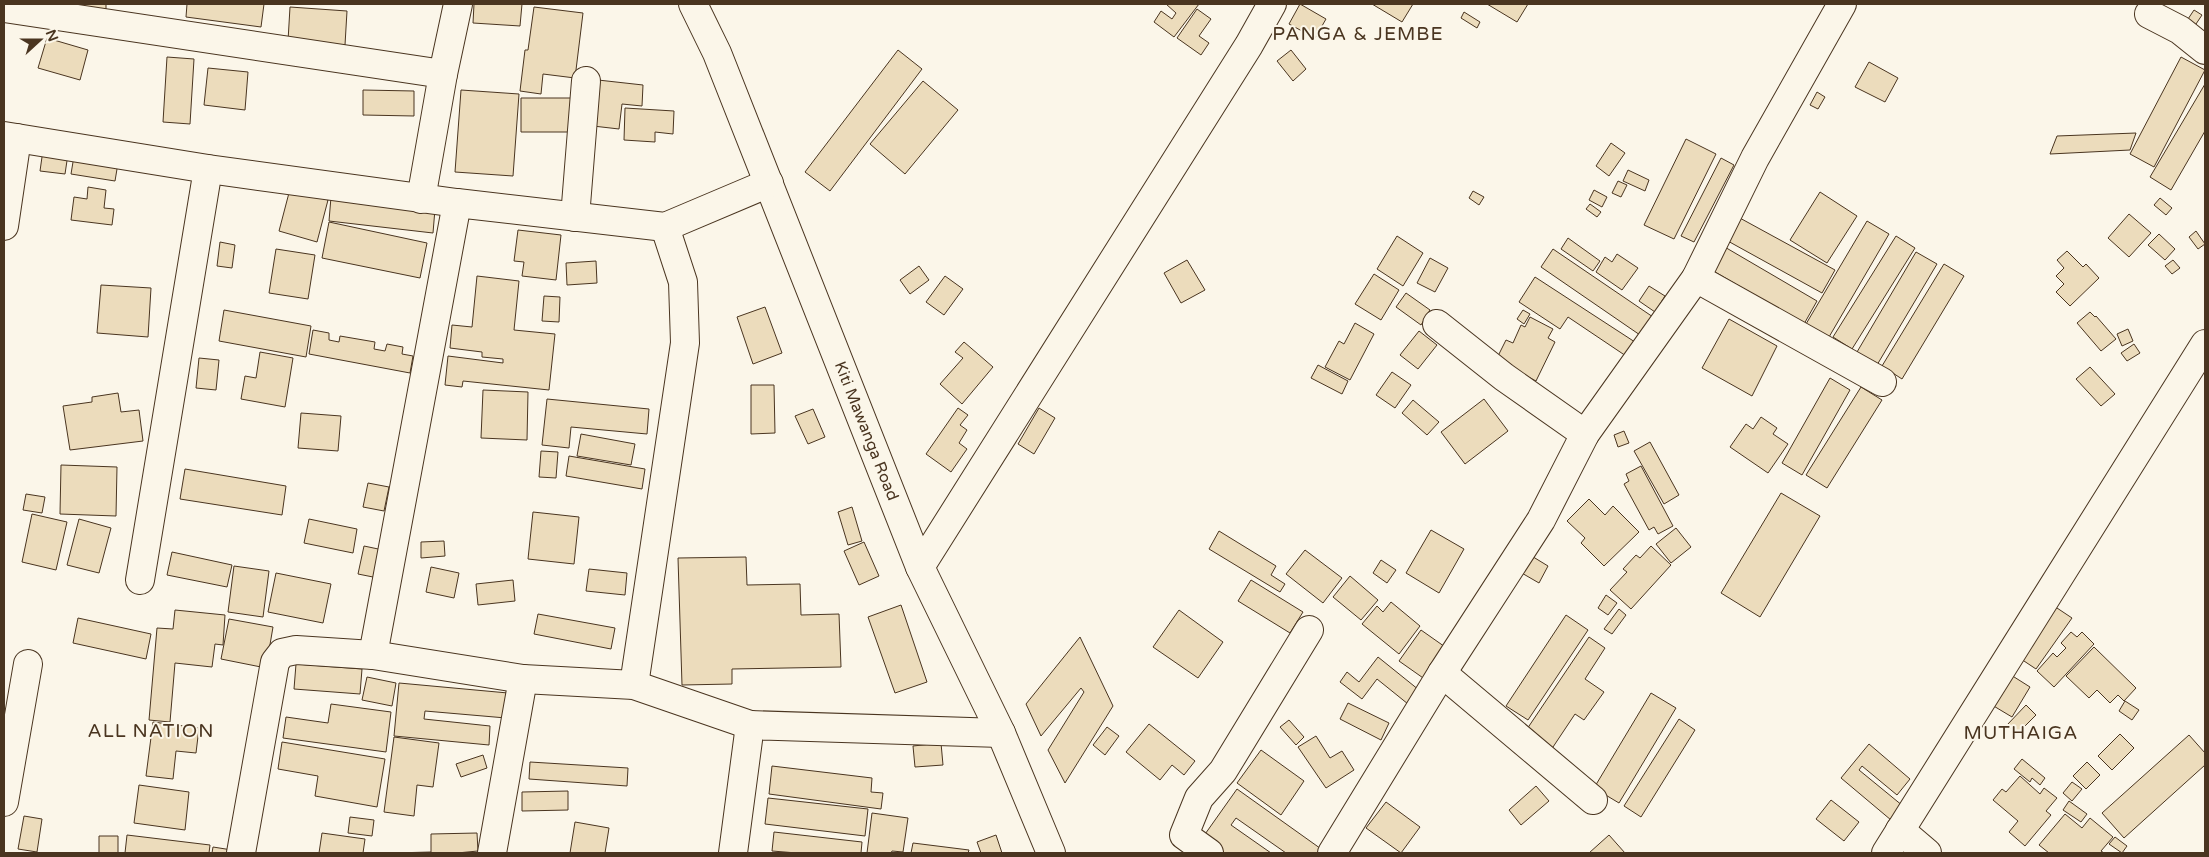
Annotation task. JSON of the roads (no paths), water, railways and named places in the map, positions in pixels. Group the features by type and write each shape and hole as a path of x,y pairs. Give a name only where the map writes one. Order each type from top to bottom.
{"street":[{"path":"421,199 443,74 458,4"},
{"name":"Kiti Mawanga Road","path":"693,4 717,53 920,567 1001,733 1052,853"},
{"path":"920,567 1249,46 1272,4"},
{"path":"1332,853 1442,673 1541,520 1586,434 1696,278 1755,158 1842,4"},
{"path":"4,8 443,74"},
{"path":"2149,14 2180,30 2205,50"},
{"path":"575,216 586,81"},
{"path":"4,226 10,137 208,169 421,199 665,227 769,184"},
{"path":"140,580 208,169"},
{"path":"373,655 457,203"},
{"path":"634,685 685,343 684,282 665,227"},
{"path":"1696,278 1882,382"},
{"path":"1437,324 1504,377 1586,434"},
{"path":"1886,853 2205,344"},
{"path":"1209,853 1184,835 1199,798 1223,771 1309,630"},
{"path":"241,853 275,662 282,653 296,650 373,655 523,679 634,685 750,725 1001,733"},
{"path":"4,802 28,664"},
{"path":"1442,673 1593,800"},
{"path":"492,853 523,679"},
{"path":"732,853 750,725"},
{"path":"1900,830 1926,853"}],"district":[{"name":"PANGA & JEMBE","path":"1358,34"},
{"name":"ALL NATION","path":"151,731"},
{"name":"MUTHAIGA","path":"2021,733"}]}
